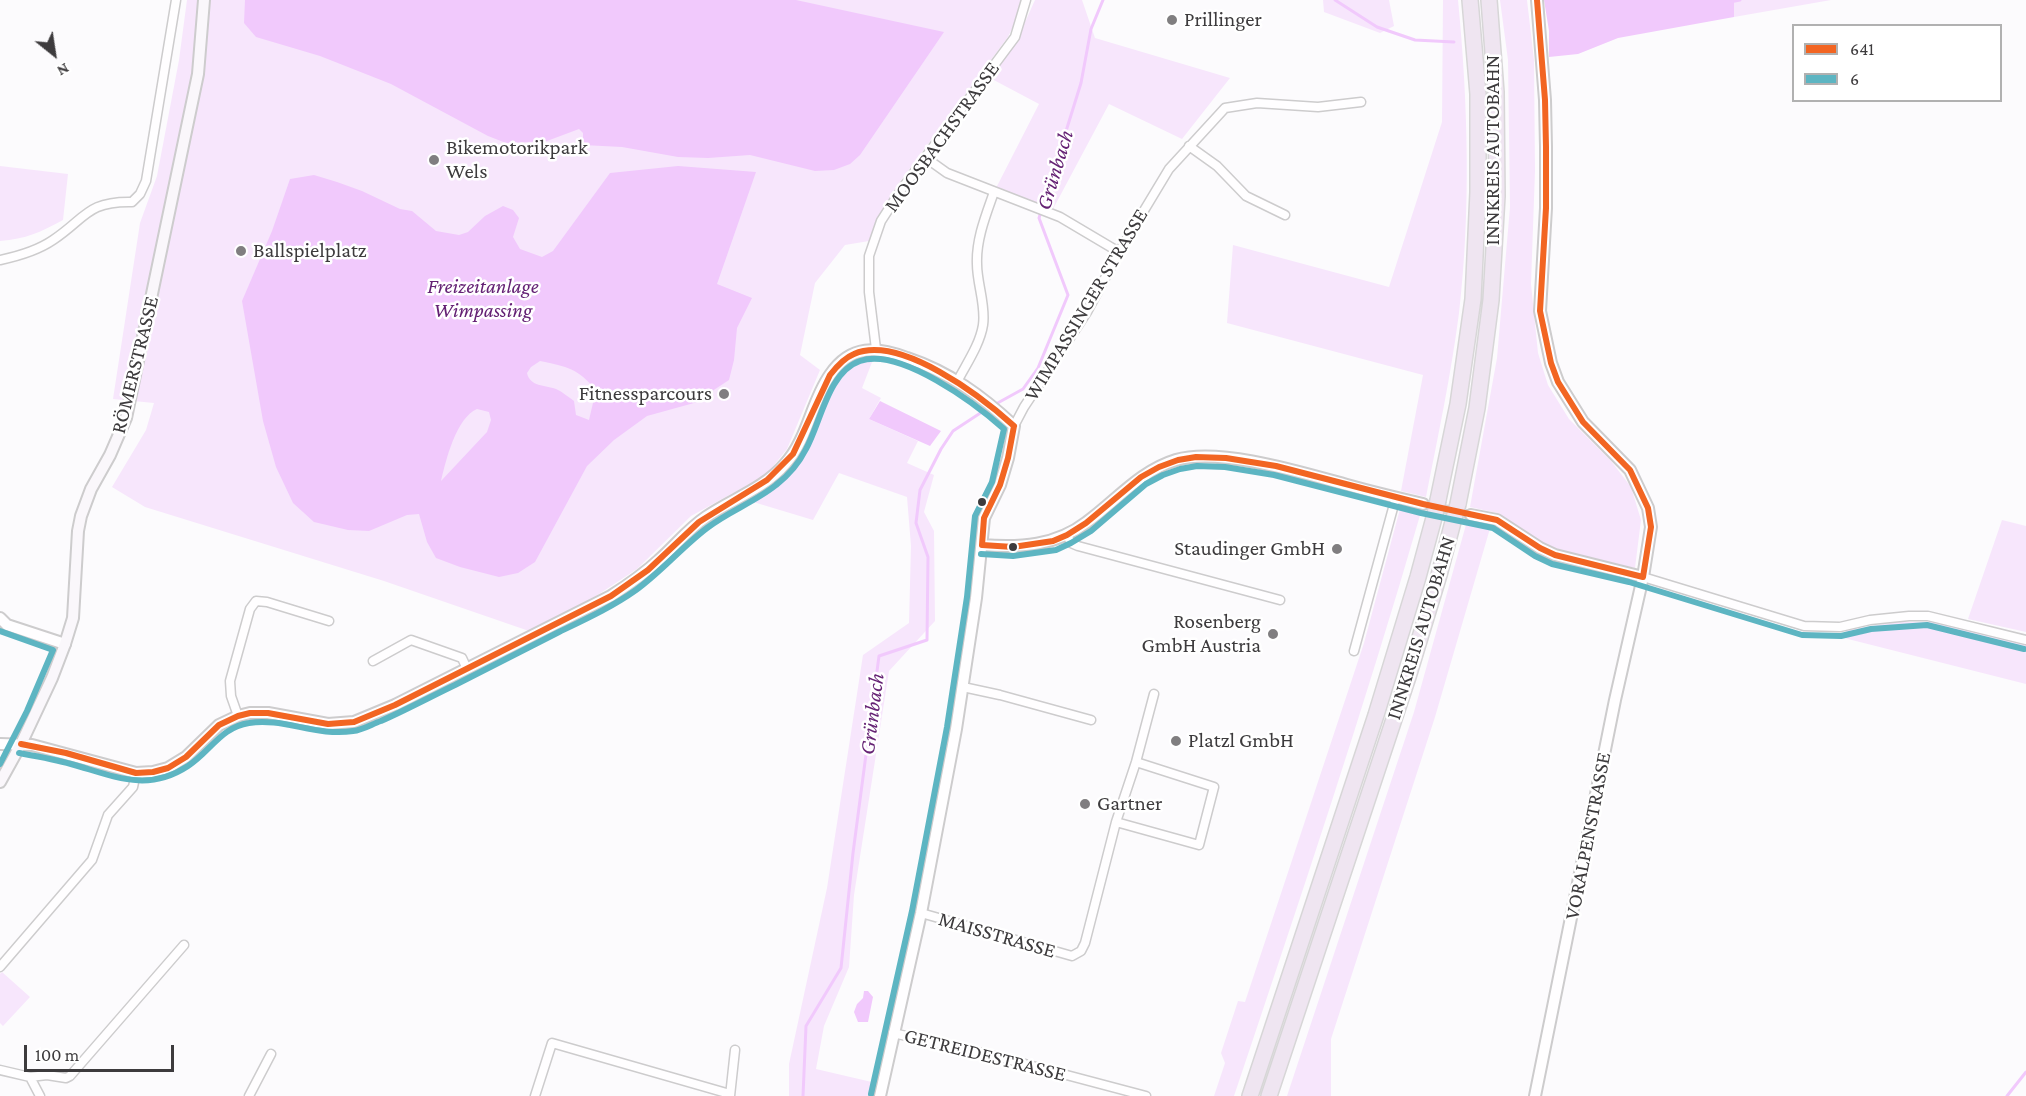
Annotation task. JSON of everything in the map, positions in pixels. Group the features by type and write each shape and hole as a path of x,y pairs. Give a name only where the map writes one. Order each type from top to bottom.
{"highway":[{"name":"INNKREIS AUTOBAHN","path":"1250,1096 1376,715 1418,577 1432,506 1458,405 1473,298 1478,192 1478,105 1470,0"},
{"name":"INNKREIS AUTOBAHN","path":"1269,1096 1408,678 1439,576 1456,511 1478,408 1491,300 1497,195 1496,92 1489,0"}],"main road":[{"name":"RÖMERSTRASSE","path":"0,782 21,744 65,644 73,618 78,531 81,516 91,489 126,418 198,74 204,0"}],"street":[{"path":"0,260 24,255 45,245 91,209 115,202 132,202 140,194 146,181 176,0"},
{"name":"MOOSBACHSTRASSE","path":"876,349 869,292 868,256 881,221 901,190 1015,37 1026,0"},
{"name":"VORALPENSTRASSE","path":"1535,1096 1615,700 1643,577 1651,527 1648,508 1630,470 1583,422 1558,382 1551,363 1540,311 1546,208 1546,147 1544,89 1536,0"},
{"name":"WIMPASSINGER STRASSE","path":"876,349 930,365 958,380 987,401 1014,426 1024,407 1087,312 1119,252 1169,169 1226,108 1257,104 1318,107 1361,102"},
{"path":"1189,146 1217,166 1246,196 1285,215"},
{"path":"926,158 947,173 1050,212 1119,252"},
{"path":"958,380 979,339 983,324 977,250 994,192"},
{"path":"0,744 21,744 66,753 136,773 153,772 168,768 186,757 219,725 238,716 268,713 328,724 354,722 395,705 611,596 646,572 692,527 772,477 787,463 800,443 831,373 851,356 864,350 876,349"},
{"path":"880,1096 921,913 963,687 984,518 1000,485 1014,426"},
{"path":"982,545 1013,548 1066,535 1086,523 1141,477 1178,460 1196,458 1227,458 1276,466 1432,506"},
{"path":"1354,651 1396,497"},
{"path":"1471,515 1497,520 1555,555 1643,577 1804,626 1840,627 1870,620 1928,616 2026,640"},
{"path":"1066,535 1071,543 1078,546 1280,600"},
{"path":"238,716 231,696 230,681 250,609 256,601 267,602 329,621"},
{"path":"0,618 8,625 65,644"},
{"path":"373,661 411,640 462,658 467,669"},
{"path":"963,687 1090,720"},
{"name":"MAISSTRASSE","path":"921,913 1072,956 1081,951 1154,694"},
{"path":"1116,822 1199,845 1214,787 1136,762"},
{"path":"0,967 92,860 108,815 133,787 136,773"},
{"path":"0,1070 30,1077 47,1075 66,1078 70,1076 184,945"},
{"name":"GETREIDESTRASSE","path":"893,1033 991,1054 1146,1096"},
{"path":"536,1096 552,1043 730,1095 735,1050"},
{"path":"249,1096 271,1054"},
{"path":"30,1077 40,1096"}],"green space":[{"name":"Freizeitanlage Wimpassing","path":"187,0 1021,0 1021,10 1008,37 896,187 869,241 845,245 815,283 800,355 820,370 787,449 766,475 691,516 637,569 596,596 529,631 384,581 145,507 112,487 146,430 154,403 113,399 140,223 157,176 179,60"},
{"path":"1035,0 1082,0 1095,38 1230,78 1182,139 1109,104 1053,209 994,192 1039,104 990,78 1026,20"},
{"path":"1323,0 1389,0 1394,26 1380,33 1324,12"},
{"path":"1443,0 1458,0 1466,117 1467,196 1463,274 1456,336 1426,497 1401,491 1423,375 1227,323 1233,245 1389,287 1442,122"},
{"path":"1500,0 1527,0 1534,60 1535,171 1531,284 1538,353 1548,385 1569,419 1611,461 1631,487 1641,520 1635,568 1556,551 1497,513 1470,507 1497,358 1510,207 1508,60"},
{"path":"1734,0 1831,0 1734,17"},
{"path":"0,166 68,174 63,220 18,239 0,241"},
{"path":"874,357 862,388 881,398 869,419 918,441 907,463 934,475 924,512 934,531 935,621 889,671 854,895 849,967 824,1026 816,1069 876,1083 873,1096 789,1096 789,1064 827,888 863,655 909,623 911,546 907,497 839,473 813,520 750,501 779,481 802,451 840,368"},
{"path":"1400,509 1421,512 1354,732 1234,1096 1214,1096 1225,1063 1221,1053 1238,1001 1245,1002 1364,643"},
{"path":"2002,520 2026,526 2026,632 1968,619"},
{"path":"1467,521 1491,525 1435,717 1331,1039 1331,1096 1287,1096 1414,712"},
{"path":"1896,622 1933,622 2026,644 2026,684 1844,638 1846,630"},
{"path":"2,972 30,997 3,1026 0,1023 0,974"}],"shaded area":[{"path":"245,0 796,0 944,32 860,155 850,164 834,170 815,171 750,155 708,158 678,157 622,147 583,145 583,133 579,129 547,141 506,143 488,136 391,84 320,56 256,37 244,23"},
{"path":"1544,0 1734,0 1734,17 1618,38 1578,54 1549,57 1549,31"},
{"path":"678,166 756,172 717,284 752,298 737,328 734,360 729,380 694,403 647,416 614,440 587,466 535,562 518,573 499,577 436,558 427,542 419,514 407,515 369,531 348,530 314,522 293,503 276,467 263,421 242,301 272,231 290,179 314,175 337,182 400,209 412,211 436,231 459,235 468,232 485,216 503,206 513,210 519,218 513,237 520,249 542,257 553,251 610,173","holes":["540,361 577,373 596,390 589,420 576,415 574,401 563,393 531,381 527,373","477,409 489,412 491,420 487,432 441,481 453,440 463,421"]},
{"path":"880,401 941,431 930,446 869,419"},
{"path":"864,991 868,991 873,997 868,1022 858,1022 854,1012 857,1004 863,998"}],"waterway":[{"name":"Grünbach","path":"994,405 1023,389 1038,368 1068,295 1039,218 1081,83 1091,29 1103,0"},
{"name":"Grünbach","path":"1335,0 1377,27 1415,40 1454,42"},
{"name":"Grünbach","path":"1730,2 1740,0"},
{"name":"Grünbach","path":"803,1096 806,1026 841,968 853,853 879,656 927,640 928,557 916,523 920,490 953,431 988,408"},
{"path":"2007,1096 2026,1072"}],"tunnel":[{"path":"1430,506 1471,515"}],"transit line":[{"name":"641","path":"1537,0 1545,100 1546,147 1546,208 1540,311 1551,363 1558,382 1583,422 1630,470 1648,508 1651,527 1643,577"},
{"name":"641","path":"21,744 66,753 136,773 153,772 168,768 186,757 219,725 238,716 268,713 328,724 354,722 395,705 611,596 648,570 699,522 767,480 793,454 830,375 854,354 873,350 894,353 916,360 961,385 1014,426"},
{"name":"6","path":"19,753 130,780 158,779 188,766 223,735 239,725 261,722 340,732 353,731 381,721 618,602 645,583 707,528 776,485 800,459 833,387 849,367 860,361 877,359 895,362 916,370 957,393 1004,429 992,482 975,516 967,597 947,727 912,911 871,1094"},
{"name":"641","path":"982,545 984,518 1000,485 1014,426"},
{"name":"641","path":"982,545 1013,547 1053,541 1086,523 1141,477 1159,467 1178,460 1196,457 1226,458 1276,466 1423,504 1497,520 1555,555 1643,577"},
{"name":"6","path":"981,554 1013,556 1056,550 1091,531 1146,484 1163,475 1197,466 1225,467 1274,475 1421,513 1493,528 1535,556 1552,564 1629,582 1802,635 1841,636 1871,629 1927,625 2024,649"},
{"name":"6","path":"0,631 53,650 27,711 0,764"}],"place":[{"name":"Prillinger","path":"1172,20"},
{"name":"Bikemotorikpark Wels","path":"434,160"},
{"name":"Ballspielplatz","path":"241,251"},
{"name":"Fitnessparcours","path":"724,394"},
{"name":"Staudinger GmbH","path":"1337,549"},
{"name":"Rosenberg GmbH Austria","path":"1273,634"},
{"name":"Platzl GmbH","path":"1176,741"},
{"name":"Gartner","path":"1085,804"}]}
